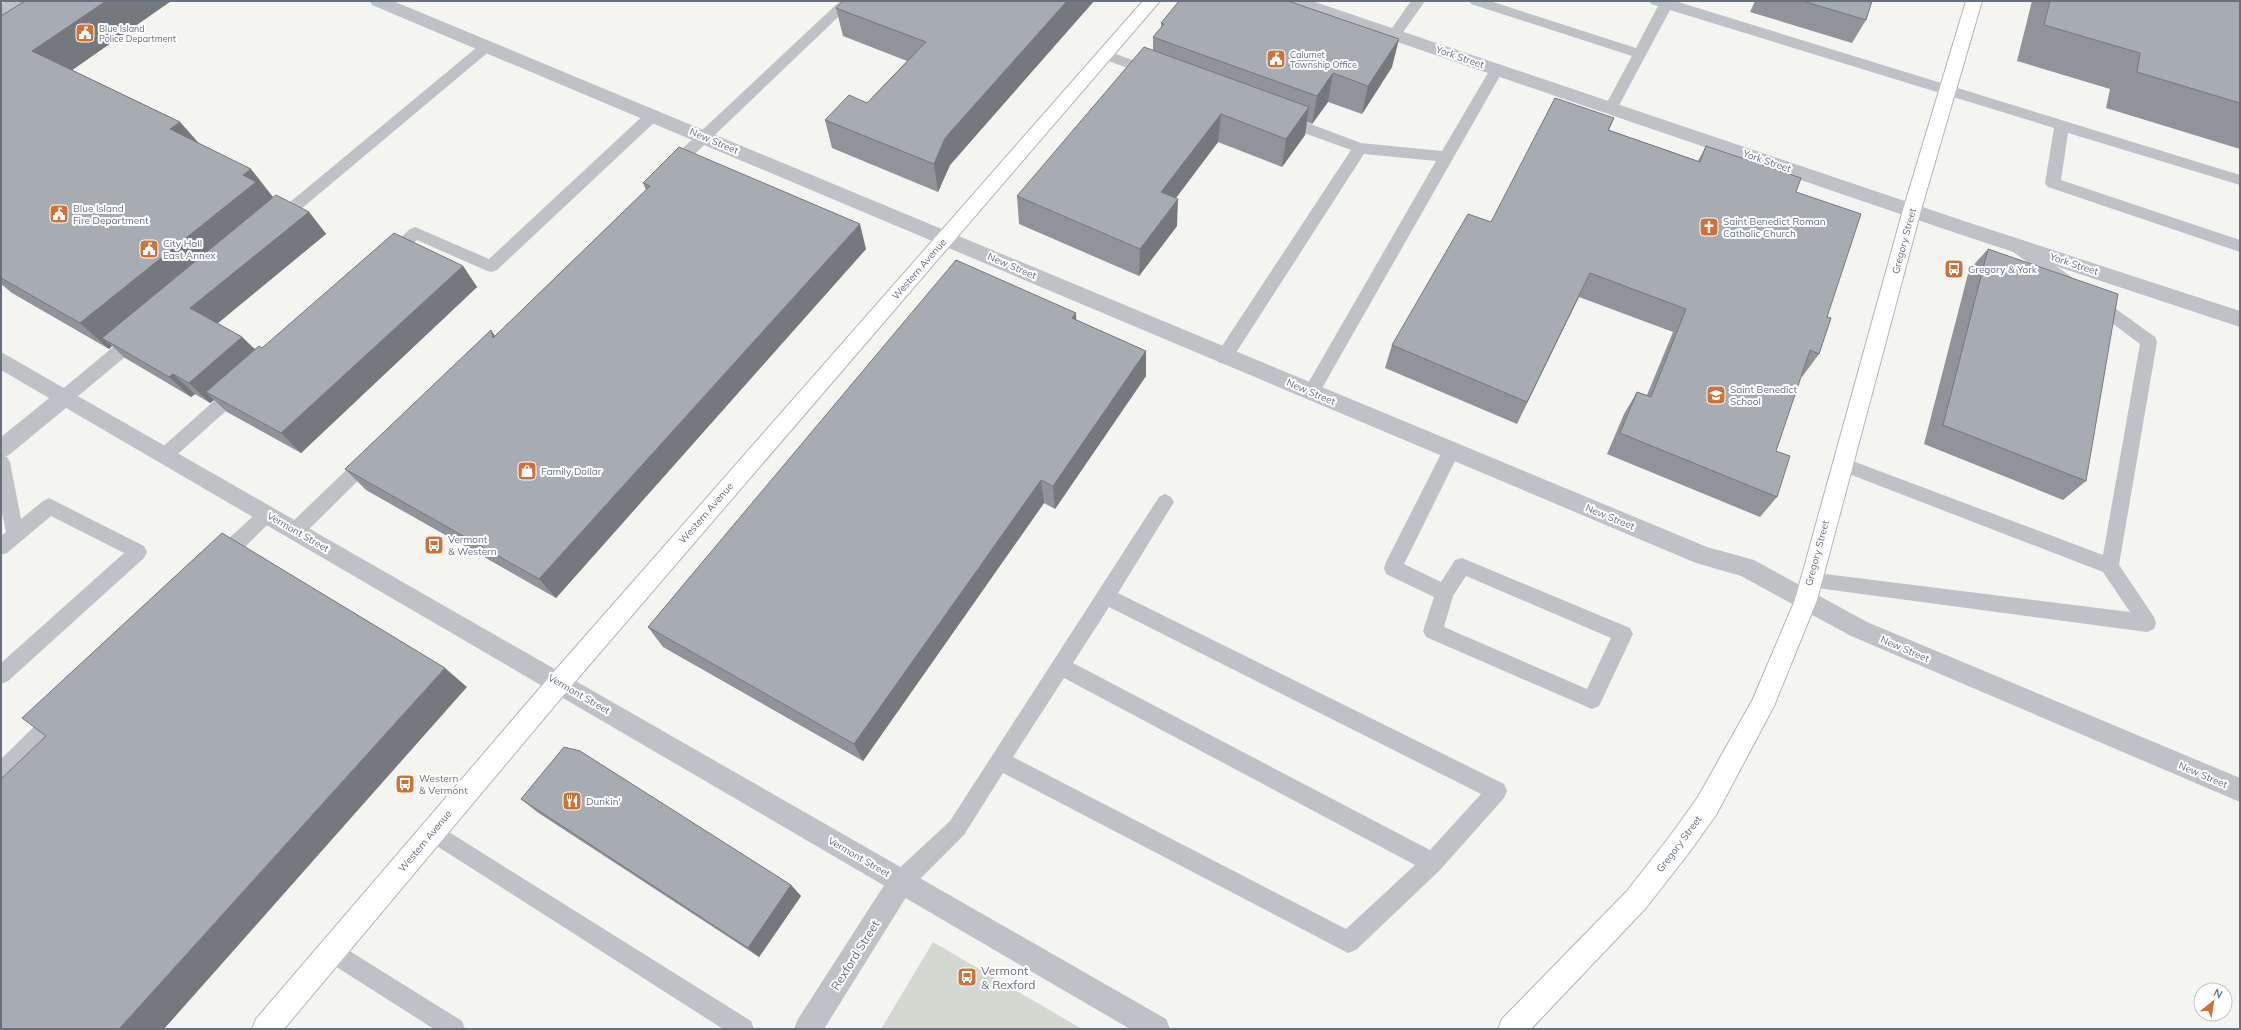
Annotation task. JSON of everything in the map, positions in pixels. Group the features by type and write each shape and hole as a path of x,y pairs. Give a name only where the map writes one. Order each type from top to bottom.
{"main road":[{"name":"Western Avenue","path":"266,1029 559,683 1152,1"},
{"name":"Gregory Street","path":"1512,1029 1560,981 1636,900 1707,806 1762,706 1808,590 1912,210 1974,1"}],"street":[{"path":"1,12 18,1"},
{"name":"New Street","path":"378,1 947,238 1224,357 1704,556 1746,567 1808,590 1859,629 2240,790"},
{"name":"York Street","path":"1294,1 2013,244 2240,319"},
{"name":"Vermont Street","path":"1,360 1156,1029"},
{"path":"1,449 64,397"},
{"name":"Rexford Street","path":"808,1029 901,882"}],"lane":[{"path":"1394,35 1418,1"},
{"path":"1476,1 1640,54"},
{"path":"662,177 845,2"},
{"path":"1611,108 1640,54 1663,2 2240,180"},
{"path":"268,228 487,46"},
{"path":"1105,55 1163,76"},
{"path":"1311,392 1497,70"},
{"path":"380,264 415,233 491,266 653,115"},
{"path":"1272,116 1360,148 1446,157"},
{"path":"2062,126 2052,183 2240,246"},
{"path":"1224,357 1360,148"},
{"path":"2013,244 2149,342 2110,566"},
{"path":"64,397 146,330"},
{"path":"165,455 252,378"},
{"path":"296,530 381,447"},
{"path":"1445,593 1393,568 1451,451"},
{"path":"1,462 16,534"},
{"path":"1808,590 2147,623 2110,566 1842,464"},
{"path":"901,882 957,828 1165,502"},
{"path":"1,547 49,506 138,552 1,675"},
{"path":"207,572 267,514"},
{"path":"1462,566 1623,634 1592,700 1432,631 1445,593 1462,566"},
{"path":"1000,761 1348,942 1433,863 1497,791 1106,596"},
{"path":"1061,666 1433,863"},
{"path":"1,773 75,701"},
{"path":"433,832 743,1029"},
{"path":"332,951 454,1029"}],"shaded area":[{"path":"933,942 1082,1029 881,1029"}],"building":[{"path":"25,1 106,1 32,51 180,122 170,129 251,169 243,175 256,182 80,323 1,278 1,16"},
{"path":"843,1 1067,1 945,138 934,164 825,120 849,95 867,103 926,42 836,8"},
{"name":"Calumet Township Office","path":"1179,1 1288,1 1399,39 1368,86 1333,73 1317,96 1153,37 1164,24 1161,23"},
{"path":"1803,1 1872,1 1866,20"},
{"path":"2050,1 2240,1 2240,103 2137,72 2140,53 2044,25"},
{"path":"1144,47 1309,107 1286,139 1221,114 1161,192 1178,199 1140,249 1017,196"},
{"path":"1555,98 1614,118 1608,130 1700,162 1706,146 1801,178 1796,192 1861,214 1827,317 1831,318 1819,354 1810,350 1776,451 1790,456 1777,497 1620,433 1637,392 1651,397 1686,309 1590,273 1527,402 1392,345 1468,214 1491,222"},
{"path":"679,147 860,224 539,579 345,469 491,330 493,338 650,186 643,183"},
{"path":"276,195 309,212 190,308 242,337 189,383 173,374 169,377 102,338"},
{"path":"394,233 463,266 281,433 206,392 259,346 262,348"},
{"path":"1988,249 2118,294 2086,481 1943,425"},
{"path":"956,260 1076,313 1072,318 1146,351 1053,486 1041,480 854,744 648,627"},
{"path":"222,533 445,668 119,1029 1,1029 1,779 46,736 22,718"},
{"path":"564,747 580,751 791,885 748,948 521,799"}],"place":[{"name":"Blue Island Police Department","path":"85,33"},
{"name":"Calumet Township Office","path":"1276,59"},
{"name":"Blue Island Fire Department","path":"59,214"},
{"name":"Saint Benedict Roman Catholic Church","path":"1709,227"},
{"name":"City Hall East Annex","path":"149,249"},
{"name":"Gregory & York","path":"1954,269"},
{"name":"Saint Benedict School","path":"1716,395"},
{"name":"Family Dollar","path":"527,471"},
{"name":"Vermont & Western","path":"434,545"},
{"name":"Western & Vermont","path":"405,784"},
{"name":"Dunkin'","path":"572,801"},
{"name":"Vermont & Rexford","path":"967,977"}]}
